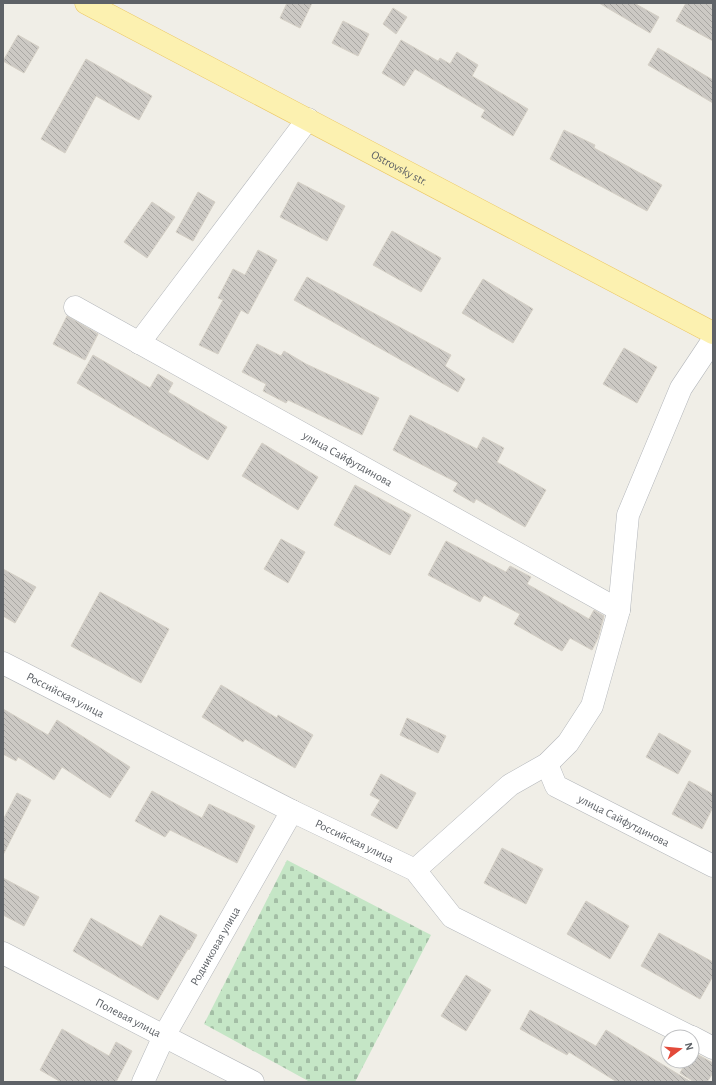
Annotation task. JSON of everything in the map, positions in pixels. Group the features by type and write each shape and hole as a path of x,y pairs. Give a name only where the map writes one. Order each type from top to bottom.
{"main road":[{"name":"Ostrovsky str.","path":"86,3 713,333"}],"street":[{"path":"139,343 308,119"},
{"name":"улица Сайфутдинова","path":"75,307 619,610"},
{"path":"416,870 510,785 547,764 568,742 592,706 619,610 628,515 681,388 713,340"},
{"name":"Российская улица","path":"3,663 292,811 416,870 452,917 676,1029"},
{"name":"улица Сайфутдинова","path":"547,764 556,786 713,866"},
{"name":"Родниковая улица","path":"143,1082 164,1036 292,811"},
{"name":"Полевая улица","path":"3,953 253,1082"},
{"name":"Российская улица","path":"700,1041 713,1048"}],"green space":[{"path":"287,860 431,935 355,1082 310,1082 204,1024"}],"building":[{"path":"287,3 312,3 300,28 280,18"},
{"path":"599,3 634,3 659,17 650,33"},
{"path":"686,3 713,3 713,41 676,21"},
{"path":"393,8 407,17 396,34 383,24"},
{"path":"343,21 369,34 358,56 332,43"},
{"path":"18,35 39,47 24,73 3,61"},
{"path":"401,40 438,61 440,58 450,64 457,52 478,65 472,76 528,109 513,136 481,117 485,110 415,69 404,86 382,73"},
{"path":"658,48 713,80 713,103 648,65"},
{"path":"86,59 152,96 139,120 96,96 65,153 41,139"},
{"path":"564,130 595,145 594,148 662,185 647,211 550,159"},
{"path":"298,182 345,206 327,241 280,217"},
{"path":"198,192 215,202 193,241 176,232"},
{"path":"152,202 175,217 147,258 124,242"},
{"path":"392,231 441,258 421,292 373,265"},
{"path":"258,250 277,260 248,314 241,310 218,354 199,345 223,300 218,298 233,269 245,275"},
{"path":"307,277 451,355 445,366 465,379 458,392 294,300"},
{"path":"483,279 533,309 513,343 462,313"},
{"path":"67,316 98,334 85,360 53,344"},
{"path":"257,344 281,356 284,351 306,364 379,398 362,435 288,400 286,403 263,391 266,384 242,372"},
{"path":"624,348 657,367 637,403 603,384"},
{"path":"93,355 150,388 158,374 173,383 168,392 227,427 208,460 77,383"},
{"path":"410,415 477,449 483,437 504,448 497,462 546,490 525,527 476,499 474,503 453,491 458,483 393,450"},
{"path":"262,443 318,477 298,510 242,476"},
{"path":"355,485 411,515 390,555 334,525"},
{"path":"281,539 305,552 288,583 264,569"},
{"path":"446,541 506,572 510,566 531,577 527,584 589,619 594,610 604,616 598,638 592,650 570,638 562,651 514,624 520,614 484,595 480,602 428,575"},
{"path":"3,569 36,587 15,623 3,616"},
{"path":"100,592 169,629 141,683 71,646"},
{"path":"221,685 277,718 278,715 313,735 295,768 245,739 243,742 202,717"},
{"path":"3,709 48,735 57,720 130,767 110,798 62,767 54,780 18,757 16,761 3,754"},
{"path":"407,718 446,736 438,753 400,735"},
{"path":"659,733 691,751 678,774 646,757"},
{"path":"381,774 416,793 397,829 371,815 380,800 370,795"},
{"path":"689,781 713,794 713,807 702,829 672,814"},
{"path":"152,791 202,818 209,804 255,826 237,863 170,830 165,837 135,821"},
{"path":"17,793 31,800 3,855 3,820"},
{"path":"502,848 543,869 526,904 484,883"},
{"path":"3,878 39,897 24,926 3,915"},
{"path":"586,901 629,926 610,959 567,934"},
{"path":"160,915 197,935 158,1000 73,951 91,918 142,947"},
{"path":"659,933 713,962 713,976 700,999 641,966"},
{"path":"466,975 491,990 466,1031 441,1016"},
{"path":"530,1010 596,1046 606,1030 660,1063 660,1069 670,1069 691,1082 617,1082 569,1052 567,1055 520,1029"},
{"path":"62,1029 109,1056 116,1042 132,1051 116,1082 61,1082 40,1070"},
{"path":"700,1056 713,1063 713,1073 707,1082 694,1082 680,1073 682,1069 700,1069"}]}
